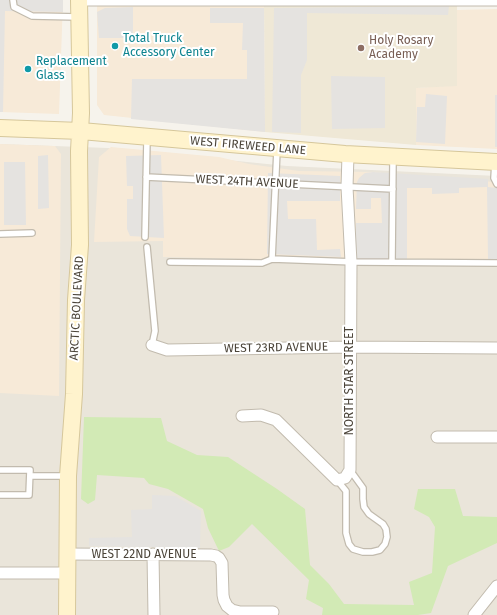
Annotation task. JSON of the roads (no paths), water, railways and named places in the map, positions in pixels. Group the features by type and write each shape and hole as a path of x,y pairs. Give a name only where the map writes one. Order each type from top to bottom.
{"main road":[{"name":"ARCTIC BOULEVARD","path":"67,615 68,476 74,394 76,300 80,245 80,0"},
{"name":"WEST FIREWEED LANE","path":"0,128 80,131 348,155 496,162"}],"street":[{"path":"80,0 497,0"},
{"name":"NORTH STAR STREET","path":"348,155 347,187 351,262 350,470"},
{"name":"WEST 23RD AVENUE","path":"152,345 167,350 350,347 497,348"},
{"path":"242,416 260,415 276,420 337,480 345,478 350,470"},
{"path":"437,437 497,436"},
{"name":"WEST 22ND AVENUE","path":"67,554 211,555 219,558 223,569 224,600 227,606 232,610 240,612 273,612"},
{"path":"153,554 154,615"},
{"path":"0,573 67,573"},
{"path":"474,615 497,586"}],"lane":[{"path":"14,0 14,7 32,16 79,17"},
{"path":"145,237 148,137"},
{"path":"272,259 277,148"},
{"path":"392,262 393,157"},
{"path":"496,162 494,178 497,184"},
{"name":"WEST 24TH AVENUE","path":"146,178 393,189"},
{"path":"0,234 32,233"},
{"path":"147,247 155,331 152,345"},
{"path":"170,262 262,264 272,259 351,262 497,263"},
{"path":"0,470 30,470 29,495 0,495"},
{"path":"337,480 346,491 346,533 349,544 353,549 362,552 380,550 385,544 387,537 386,529 383,524 369,514 364,507 362,499 363,488 350,470"},
{"path":"30,476 68,476"}],"place":[{"name":"Total Truck Accessory Center","path":"115,46"},
{"name":"Holy Rosary Academy","path":"361,48"},
{"name":"Replacement Glass","path":"28,69"}]}
